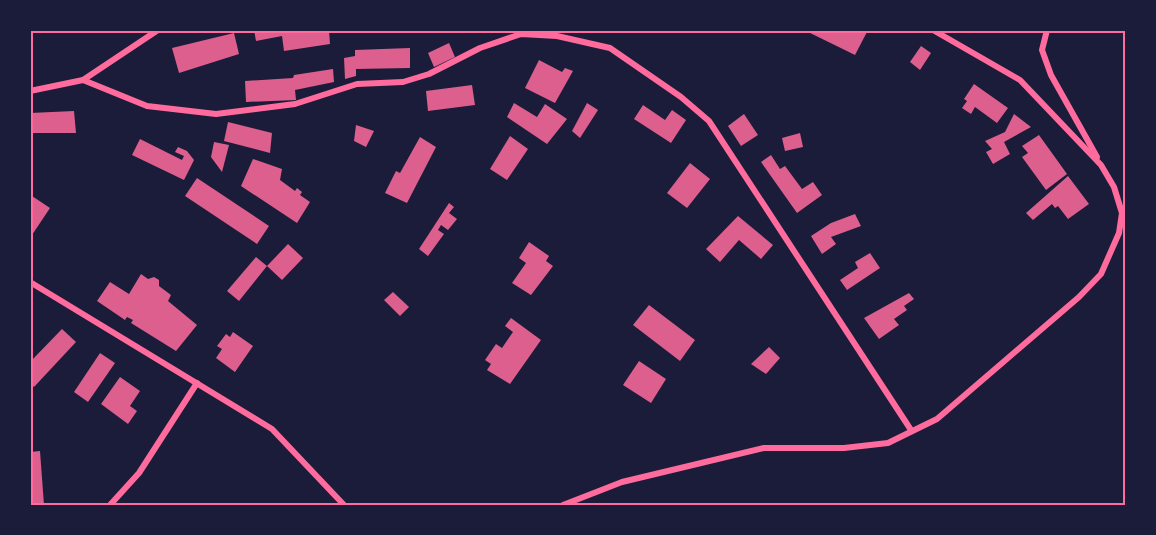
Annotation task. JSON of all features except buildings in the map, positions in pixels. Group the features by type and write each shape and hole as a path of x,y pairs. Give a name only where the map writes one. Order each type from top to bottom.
{"street":[{"path":"30,91 83,80 158,30"},
{"path":"933,30 1020,80 1101,165"},
{"path":"564,505 622,482 764,448 844,448 888,443 937,419 1078,297 1101,274 1113,250 1122,213 1114,187 1051,75 1042,50 1047,30"},
{"path":"83,80 147,106 216,114 295,104 357,84 403,82 429,74 480,48 521,34 557,36 610,48 681,96 709,121 911,430"},
{"path":"30,282 272,429 344,505"},
{"path":"110,505 139,473 196,383"}]}
